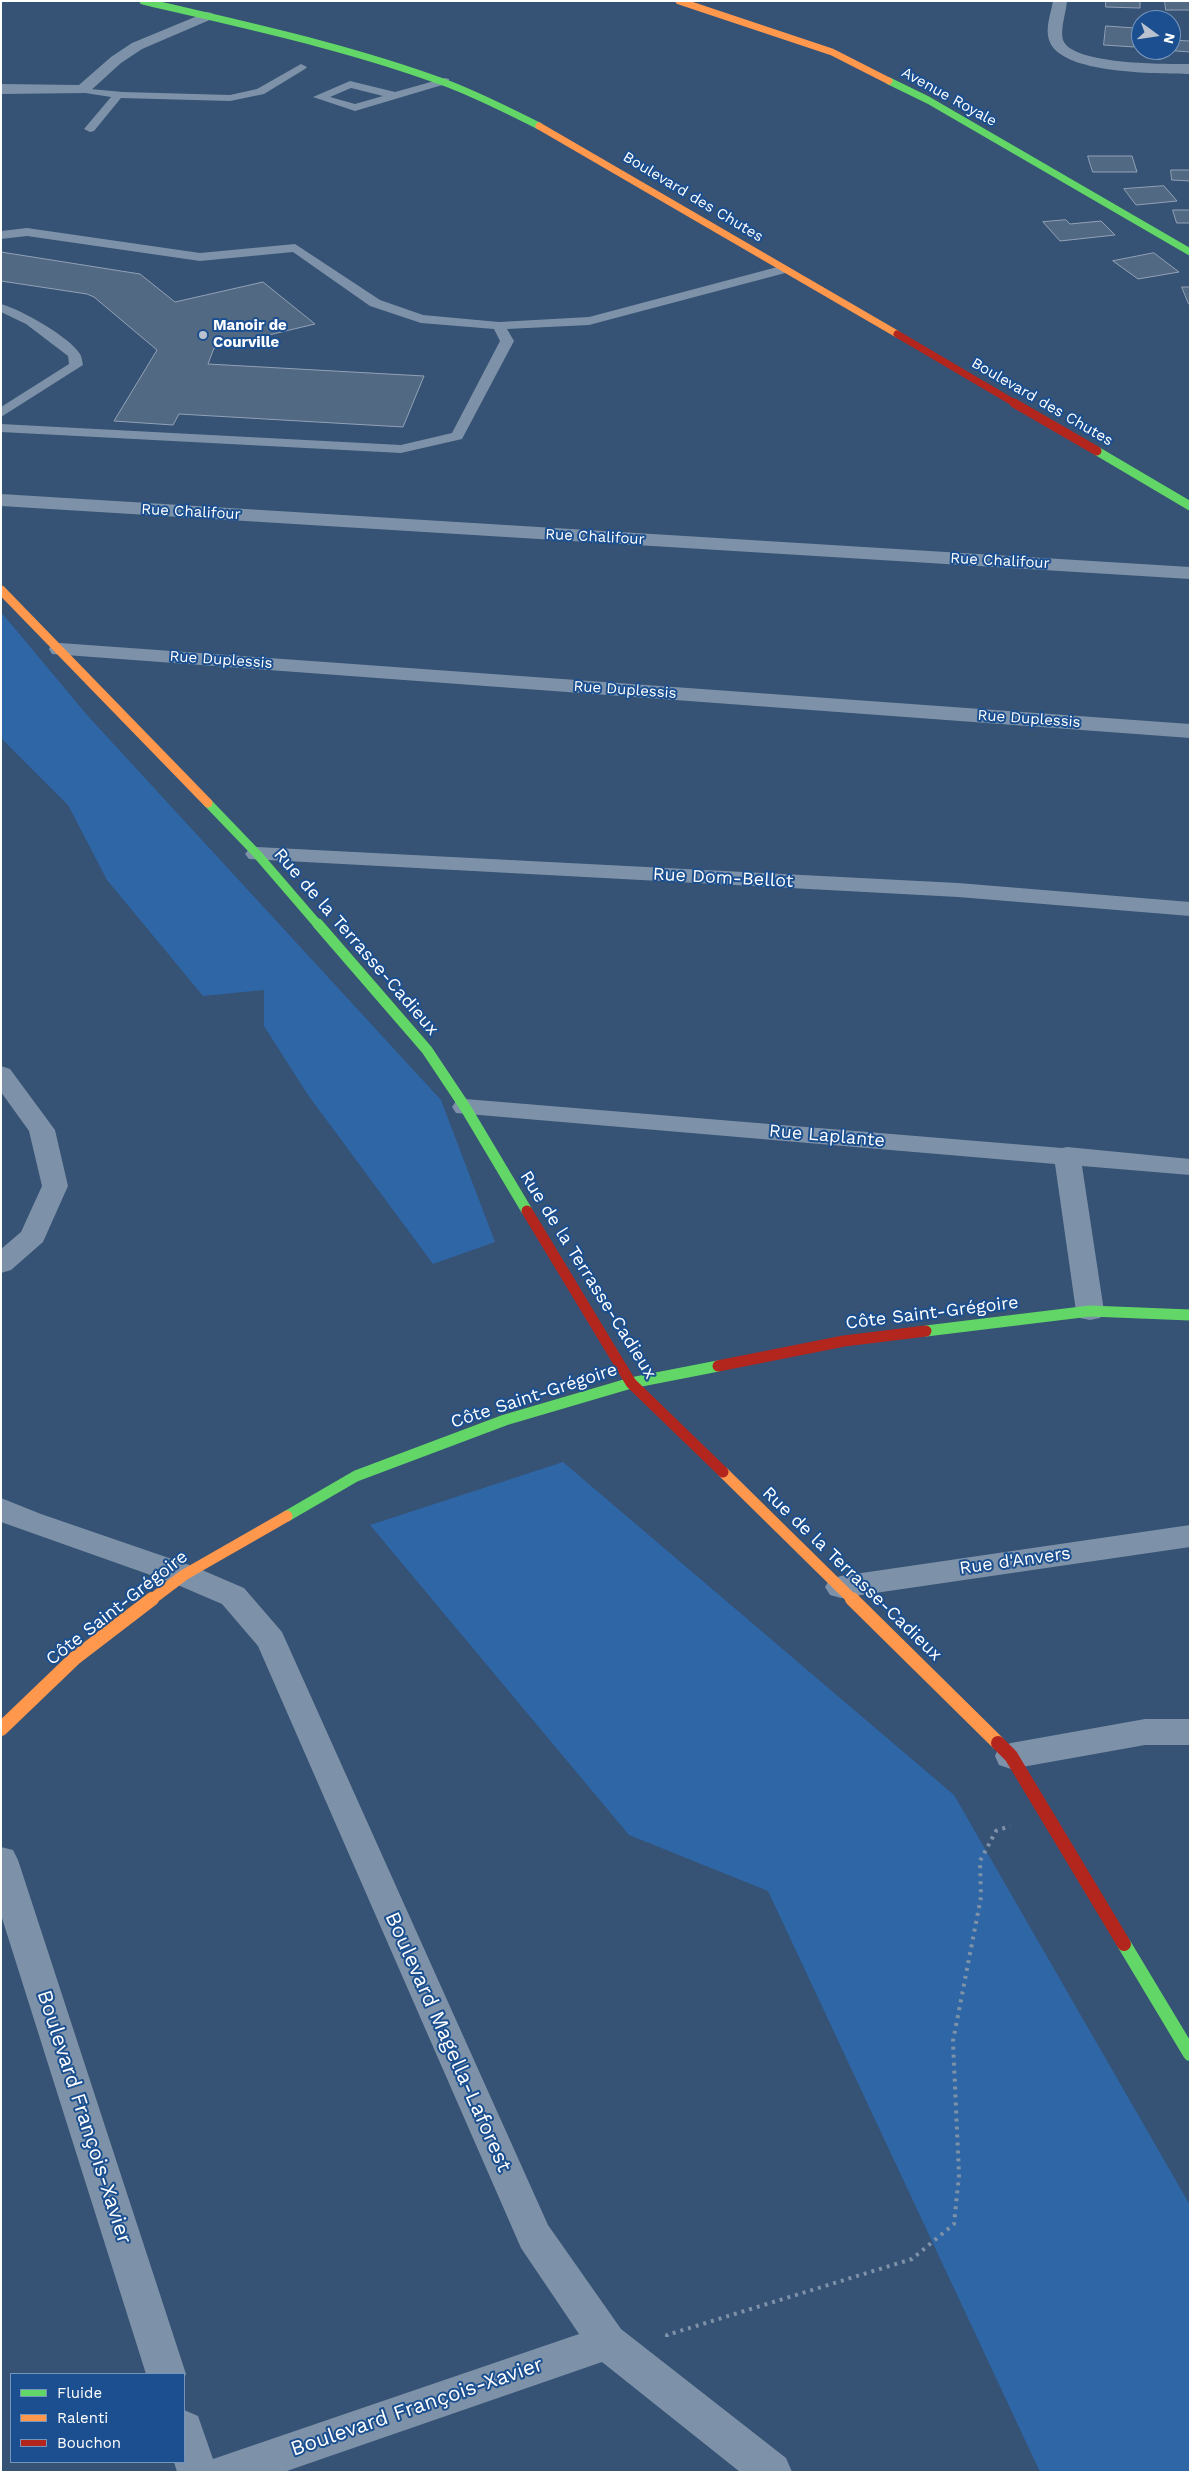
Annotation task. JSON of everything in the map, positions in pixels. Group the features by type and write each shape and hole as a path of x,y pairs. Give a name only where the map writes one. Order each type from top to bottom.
{"street":[{"name":"Boulevard des Chutes","path":"143,1 365,55 445,81 500,104 608,164 1190,506"},
{"name":"Avenue Royale","path":"679,1 832,52 928,100 1190,252"},
{"path":"1060,1 1056,41 1062,51 1080,59 1111,65 1190,70"},
{"path":"1,89 83,90 116,60 137,46 207,16"},
{"name":"Rue Chalifour","path":"1,500 1190,573"},
{"name":"Rue de la Terrasse-Cadieux","path":"1,590 257,854 427,1050 465,1107 631,1384 841,1587 1011,1756 1190,2054"},
{"name":"Rue Duplessis","path":"60,649 1190,731"},
{"name":"Rue Dom-Bellot","path":"257,854 958,890 1190,909"},
{"path":"1,1074 42,1130 54,1186 32,1236 1,1264"},
{"name":"Rue Laplante","path":"465,1107 1067,1155 1190,1167"},
{"path":"1067,1155 1090,1311"},
{"name":"Côte Saint-Grégoire","path":"1,1729 75,1658 184,1575 356,1476 505,1420 631,1384 844,1341 1090,1311 1190,1315"},
{"path":"1,1509 30,1522 184,1575"},
{"name":"Rue d'Anvers","path":"841,1587 1190,1536"},
{"name":"Boulevard Magella-Laforest","path":"184,1575 233,1596 271,1640 534,2236 606,2342 772,2472"},
{"path":"1011,1756 1145,1732 1190,1732"},
{"name":"Boulevard François-Xavier","path":"1,1860 166,2373"},
{"name":"Boulevard François-Xavier","path":"228,2472 606,2342"},
{"path":"185,2432 197,2472"}],"lane":[{"path":"83,90 118,95 230,98 260,92 301,67"},
{"path":"395,96 350,84 319,97 356,108 445,81"},
{"path":"90,129 118,95"},
{"path":"1,235 27,232 200,257 295,248 375,302 421,319 499,326 589,321 785,269"},
{"path":"1,308 11,310 32,322 74,355 76,365 1,414"},
{"path":"1,428 401,449 457,436 507,341 499,326"}],"path":[{"path":"670,2393 667,2335 912,2259 954,2224 960,2175 953,2041 981,1897 980,1861 996,1831"}],"shaded area":[{"path":"1,612 87,715 441,1100 495,1242 433,1264 308,1095 264,1026 264,990 203,996 107,880 68,805 1,738"},
{"path":"563,1462 954,1795 1190,2205 1190,2472 1040,2472 768,1891 629,1835 370,1525"}],"building":[{"path":"1106,1 1140,1 1140,8 1106,7"},
{"path":"1165,1 1190,1 1190,10 1166,10"},
{"path":"1106,26 1131,28 1131,47 1104,45"},
{"path":"1181,41 1190,41 1190,52 1181,51"},
{"path":"1088,156 1132,156 1137,172 1093,172"},
{"path":"1171,170 1190,170 1190,181 1172,180"},
{"path":"1164,186 1177,201 1136,205 1124,189"},
{"path":"1173,210 1190,210 1190,223 1177,223"},
{"path":"1066,220 1070,224 1101,221 1115,235 1060,241 1043,222"},
{"name":"Manoir de Courville","path":"1,252 140,274 175,302 263,282 315,324 214,348 208,364 424,376 403,427 179,414 173,425 114,421 157,350 94,297 87,294 1,281"},
{"path":"1154,253 1179,272 1138,279 1113,261"},
{"path":"1182,287 1190,287 1190,304 1189,304"}],"traffic: fast":[{"path":"143,1 295,37 396,65 445,82 492,102 539,126"},
{"path":"889,81 928,100 1190,252"},
{"path":"1097,451 1190,506"},
{"path":"208,803 257,854 427,1050 465,1107 527,1211"},
{"path":"926,1331 1090,1311 1190,1315"},
{"path":"287,1516 356,1476 505,1420 631,1383 718,1366"},
{"path":"1124,1944 1190,2054"}],"traffic: slow":[{"path":"679,1 832,52 889,81"},
{"path":"539,126 897,334"},
{"path":"1,590 208,803"},
{"path":"723,1472 998,1743"},
{"path":"1,1729 75,1658 184,1575 287,1516"}],"traffic: jam":[{"path":"897,334 1097,451"},
{"path":"527,1211 631,1383 723,1472"},
{"path":"718,1366 844,1341 926,1331"},
{"path":"998,1743 1011,1756 1124,1944"}],"place":[{"name":"Manoir de Courville","path":"203,335"}]}
